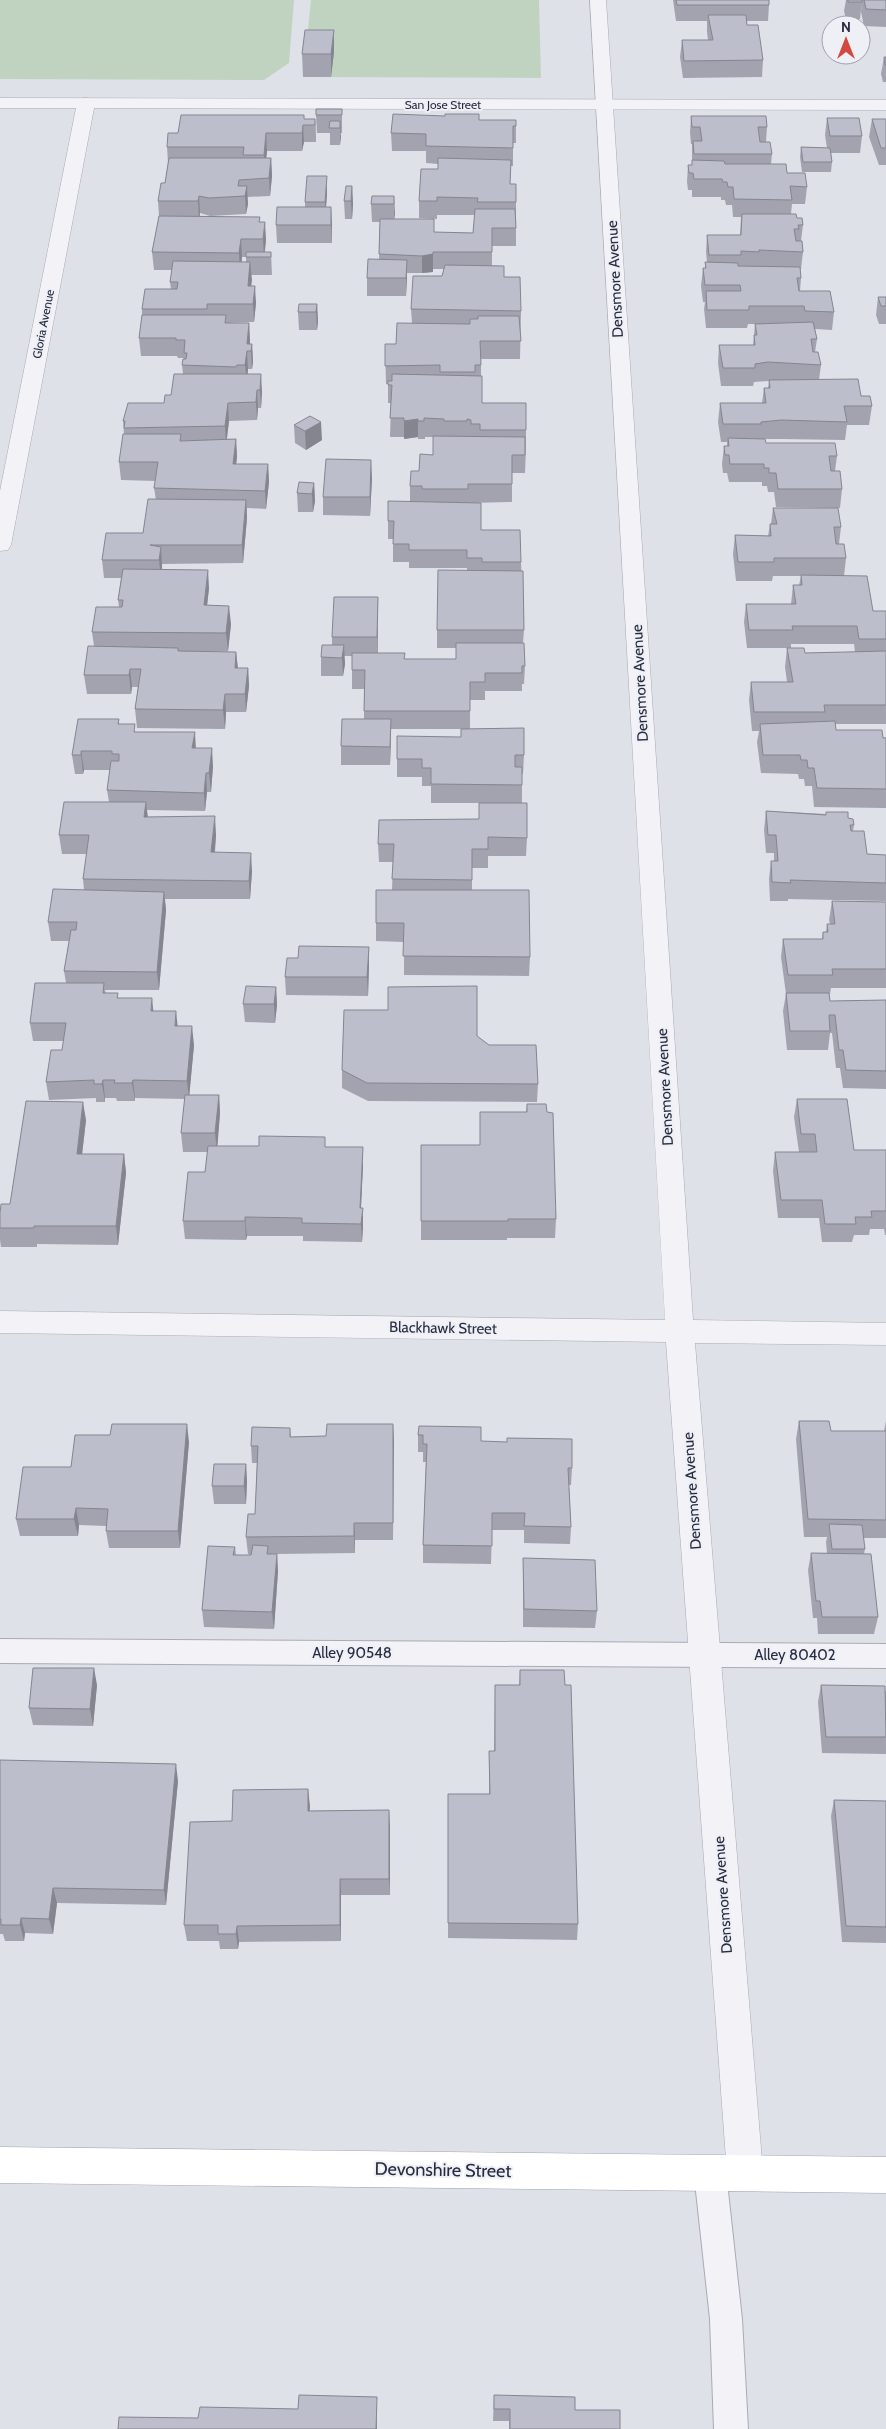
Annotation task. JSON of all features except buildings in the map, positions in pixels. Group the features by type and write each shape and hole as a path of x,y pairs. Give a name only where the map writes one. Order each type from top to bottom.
{"main road":[{"name":"Devonshire Street","path":"0,2165 886,2175"}],"street":[{"name":"Densmore Avenue","path":"598,0 680,1332 744,2173"},
{"name":"San Jose Street","path":"0,103 886,105"},
{"name":"Gloria Avenue","path":"0,545 86,103"},
{"name":"Blackhawk Street","path":"0,1322 886,1334"}],"lane":[{"name":"Alley 90548","path":"0,1651 705,1655"},
{"name":"Alley 80402","path":"705,1655 886,1656"},
{"path":"710,2173 726,2318 731,2429"}],"green space":[{"path":"0,0 294,0 289,63 264,80 0,79"},
{"path":"311,0 539,0 541,78 303,77"}]}
